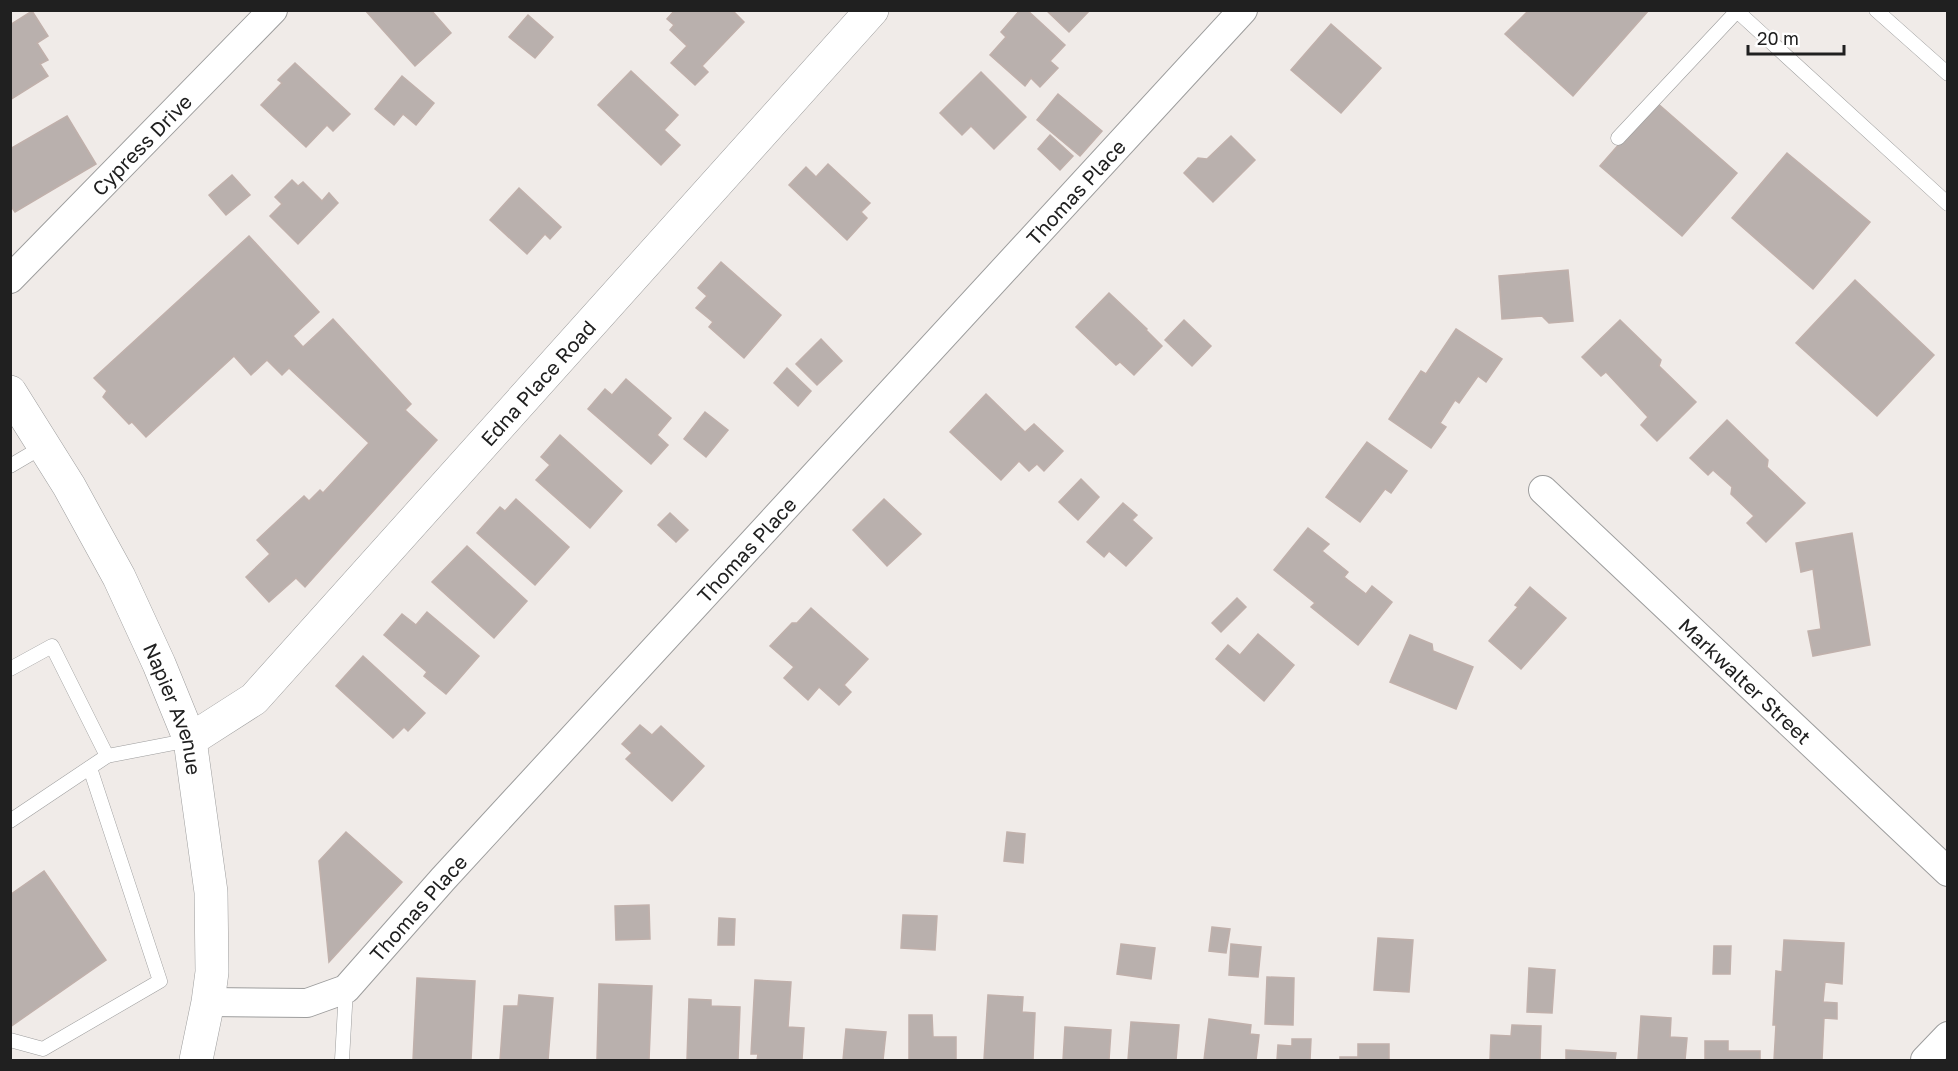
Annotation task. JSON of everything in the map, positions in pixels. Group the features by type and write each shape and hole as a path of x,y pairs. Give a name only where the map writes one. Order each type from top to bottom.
{"street":[{"name":"Cypress Drive","path":"10,279 273,10"},
{"name":"Edna Place Road","path":"190,740 254,699 872,10"},
{"name":"Thomas Place","path":"208,1002 307,1003 346,989 443,879 1244,10"},
{"name":"Napier Avenue","path":"10,392 69,486 119,577 159,664 190,740 211,892 212,972 196,1060"},
{"name":"Markwalter Street","path":"1543,490 1947,872"},
{"path":"1925,1060 1947,1036"}],"lane":[{"path":"1876,10 1947,74"},
{"path":"1618,138 1737,11 1947,204"},
{"path":"10,466 44,446"},
{"path":"10,669 52,646 107,756"},
{"path":"10,821 107,756 190,740"},
{"path":"10,1040 43,1049 160,981 90,768"},
{"path":"342,1060 346,989"}],"building":[{"path":"365,10 431,10 451,33 415,66"},
{"path":"675,10 732,10 744,22 702,66 708,72 695,85 671,63 687,46 670,30 674,25 667,19"},
{"path":"1020,10 1027,10 1065,45 1050,61 1058,68 1040,87 1031,78 1025,86 990,55 1006,37 1001,32"},
{"path":"1046,10 1090,10 1069,32"},
{"path":"1529,10 1649,10 1573,96 1505,34"},
{"path":"32,11 48,36 37,43 48,60 40,64 48,76 10,100 10,25"},
{"path":"528,15 553,37 535,58 509,37"},
{"path":"1331,24 1381,68 1341,113 1291,70"},
{"path":"295,63 350,114 333,131 327,125 306,147 261,105 282,83 278,80"},
{"path":"631,71 678,115 664,130 680,145 661,165 598,105"},
{"path":"981,72 1026,117 994,149 971,126 962,135 940,113"},
{"path":"402,76 434,103 416,125 403,114 394,125 375,109"},
{"path":"1058,94 1102,131 1080,156 1037,120"},
{"path":"1656,102 1737,173 1682,236 1600,166"},
{"path":"67,116 96,164 15,212 10,205 10,149"},
{"path":"1050,135 1073,156 1060,170 1038,149"},
{"path":"1231,136 1255,160 1213,202 1184,173 1198,158 1207,159"},
{"path":"1787,153 1870,222 1813,289 1732,218"},
{"path":"828,164 870,203 861,212 867,218 847,240 789,185 806,167 816,177"},
{"path":"232,175 250,195 226,215 209,195"},
{"path":"292,180 298,186 303,182 322,201 329,193 338,203 298,244 270,216 282,204 275,197"},
{"path":"519,188 561,227 550,239 545,234 527,254 490,220"},
{"path":"249,236 319,312 293,336 303,347 333,319 411,404 405,410 437,440 305,587 296,578 269,602 246,577 270,554 257,540 304,496 309,501 320,490 323,493 369,443 289,368 282,375 267,360 251,375 234,356 146,437 132,422 129,424 103,397 107,391 94,378"},
{"path":"721,262 781,315 744,358 709,327 713,322 696,308 707,296 698,288"},
{"path":"1568,270 1573,321 1549,323 1542,316 1502,319 1499,276"},
{"path":"1855,280 1934,355 1877,416 1796,343"},
{"path":"1109,293 1162,346 1134,375 1120,362 1116,365 1076,327"},
{"path":"1184,320 1211,346 1192,366 1165,340"},
{"path":"1620,320 1661,360 1659,366 1696,402 1657,441 1641,425 1648,417 1606,372 1601,376 1582,357"},
{"path":"1456,329 1502,359 1486,382 1478,376 1459,403 1455,400 1440,423 1446,427 1431,448 1389,419 1421,371 1426,374"},
{"path":"821,339 842,361 817,385 796,364"},
{"path":"787,368 811,391 798,406 774,383"},
{"path":"626,379 671,418 657,435 668,445 651,464 588,409 605,389 612,395"},
{"path":"986,394 1025,432 1034,424 1063,451 1044,471 1037,464 1029,471 1019,461 1001,480 950,432"},
{"path":"705,412 728,430 706,457 684,439"},
{"path":"1727,420 1768,460 1767,467 1805,503 1766,542 1747,523 1754,516 1731,494 1732,487 1713,470 1708,475 1690,458"},
{"path":"560,435 622,491 590,528 536,480 550,465 541,457"},
{"path":"1367,442 1407,471 1391,493 1385,489 1360,522 1326,497"},
{"path":"1081,479 1099,497 1078,520 1059,502"},
{"path":"516,499 569,547 535,585 477,533 500,507 505,511"},
{"path":"884,499 921,534 887,566 853,530"},
{"path":"1123,503 1137,515 1132,520 1152,538 1126,566 1109,551 1104,557 1087,542"},
{"path":"670,513 688,530 676,542 658,525"},
{"path":"1308,528 1329,544 1322,551 1348,572 1344,577 1366,594 1372,586 1392,602 1358,645 1311,607 1315,603 1274,570"},
{"path":"1852,533 1870,645 1813,656 1808,631 1821,629 1813,569 1801,572 1796,543"},
{"path":"467,546 527,601 494,638 432,582"},
{"path":"1530,587 1566,618 1521,669 1489,641 1518,607 1515,605"},
{"path":"1237,598 1246,607 1221,632 1212,623"},
{"path":"811,608 868,659 844,685 851,692 839,705 819,687 808,700 784,678 794,667 770,646 792,623 797,623"},
{"path":"427,612 479,656 446,694 424,676 427,672 384,635 402,614 416,625"},
{"path":"1258,634 1294,665 1264,701 1216,659 1228,645 1240,655"},
{"path":"1410,635 1432,644 1433,651 1473,667 1456,709 1390,682"},
{"path":"363,656 425,713 408,731 404,727 393,738 336,686"},
{"path":"640,725 652,735 661,726 704,766 672,801 626,759 632,753 622,744"},
{"path":"346,832 402,882 329,962 319,861"},
{"path":"1007,832 1025,834 1023,863 1004,861"},
{"path":"44,871 106,960 10,1027 10,895"},
{"path":"649,905 650,939 616,940 615,906"},
{"path":"903,915 937,916 935,950 901,948"},
{"path":"719,918 735,919 734,945 718,945"},
{"path":"1212,927 1230,929 1226,953 1209,951"},
{"path":"1378,938 1413,940 1409,992 1374,990"},
{"path":"1784,940 1844,943 1842,984 1825,982 1823,1002 1837,1003 1837,1019 1824,1018 1822,1060 1774,1060 1776,971 1782,972"},
{"path":"1121,944 1155,948 1151,979 1117,974"},
{"path":"1231,944 1261,947 1258,977 1229,975"},
{"path":"1714,946 1731,946 1730,974 1713,974"},
{"path":"1529,968 1555,970 1552,1013 1527,1012"},
{"path":"1267,977 1294,978 1293,1025 1265,1024"},
{"path":"417,978 475,981 471,1060 413,1060"},
{"path":"755,980 791,982 788,1027 804,1028 802,1060 757,1060 758,1054 751,1054"},
{"path":"599,984 652,986 649,1060 597,1060"},
{"path":"519,995 553,998 548,1060 500,1060 504,1006 518,1006"},
{"path":"988,995 1023,997 1022,1012 1035,1013 1033,1060 984,1060"},
{"path":"689,999 711,1000 711,1006 740,1007 738,1060 687,1060"},
{"path":"909,1015 932,1015 933,1037 956,1037 956,1060 909,1060"},
{"path":"1641,1016 1671,1018 1670,1037 1687,1038 1685,1060 1638,1060"},
{"path":"1209,1019 1251,1025 1250,1034 1259,1035 1256,1060 1204,1060"},
{"path":"1131,1022 1179,1025 1176,1060 1128,1060"},
{"path":"1512,1025 1541,1026 1540,1060 1490,1060 1491,1035 1511,1036"},
{"path":"1065,1027 1111,1030 1109,1060 1063,1060"},
{"path":"846,1029 886,1032 883,1060 843,1060"},
{"path":"1292,1039 1311,1039 1310,1060 1277,1060 1278,1045 1292,1046"},
{"path":"1705,1041 1728,1041 1728,1051 1760,1051 1760,1060 1705,1060"},
{"path":"1358,1044 1389,1044 1389,1060 1340,1060 1340,1057 1358,1057"},
{"path":"1566,1050 1616,1053 1615,1060 1566,1060"}]}
